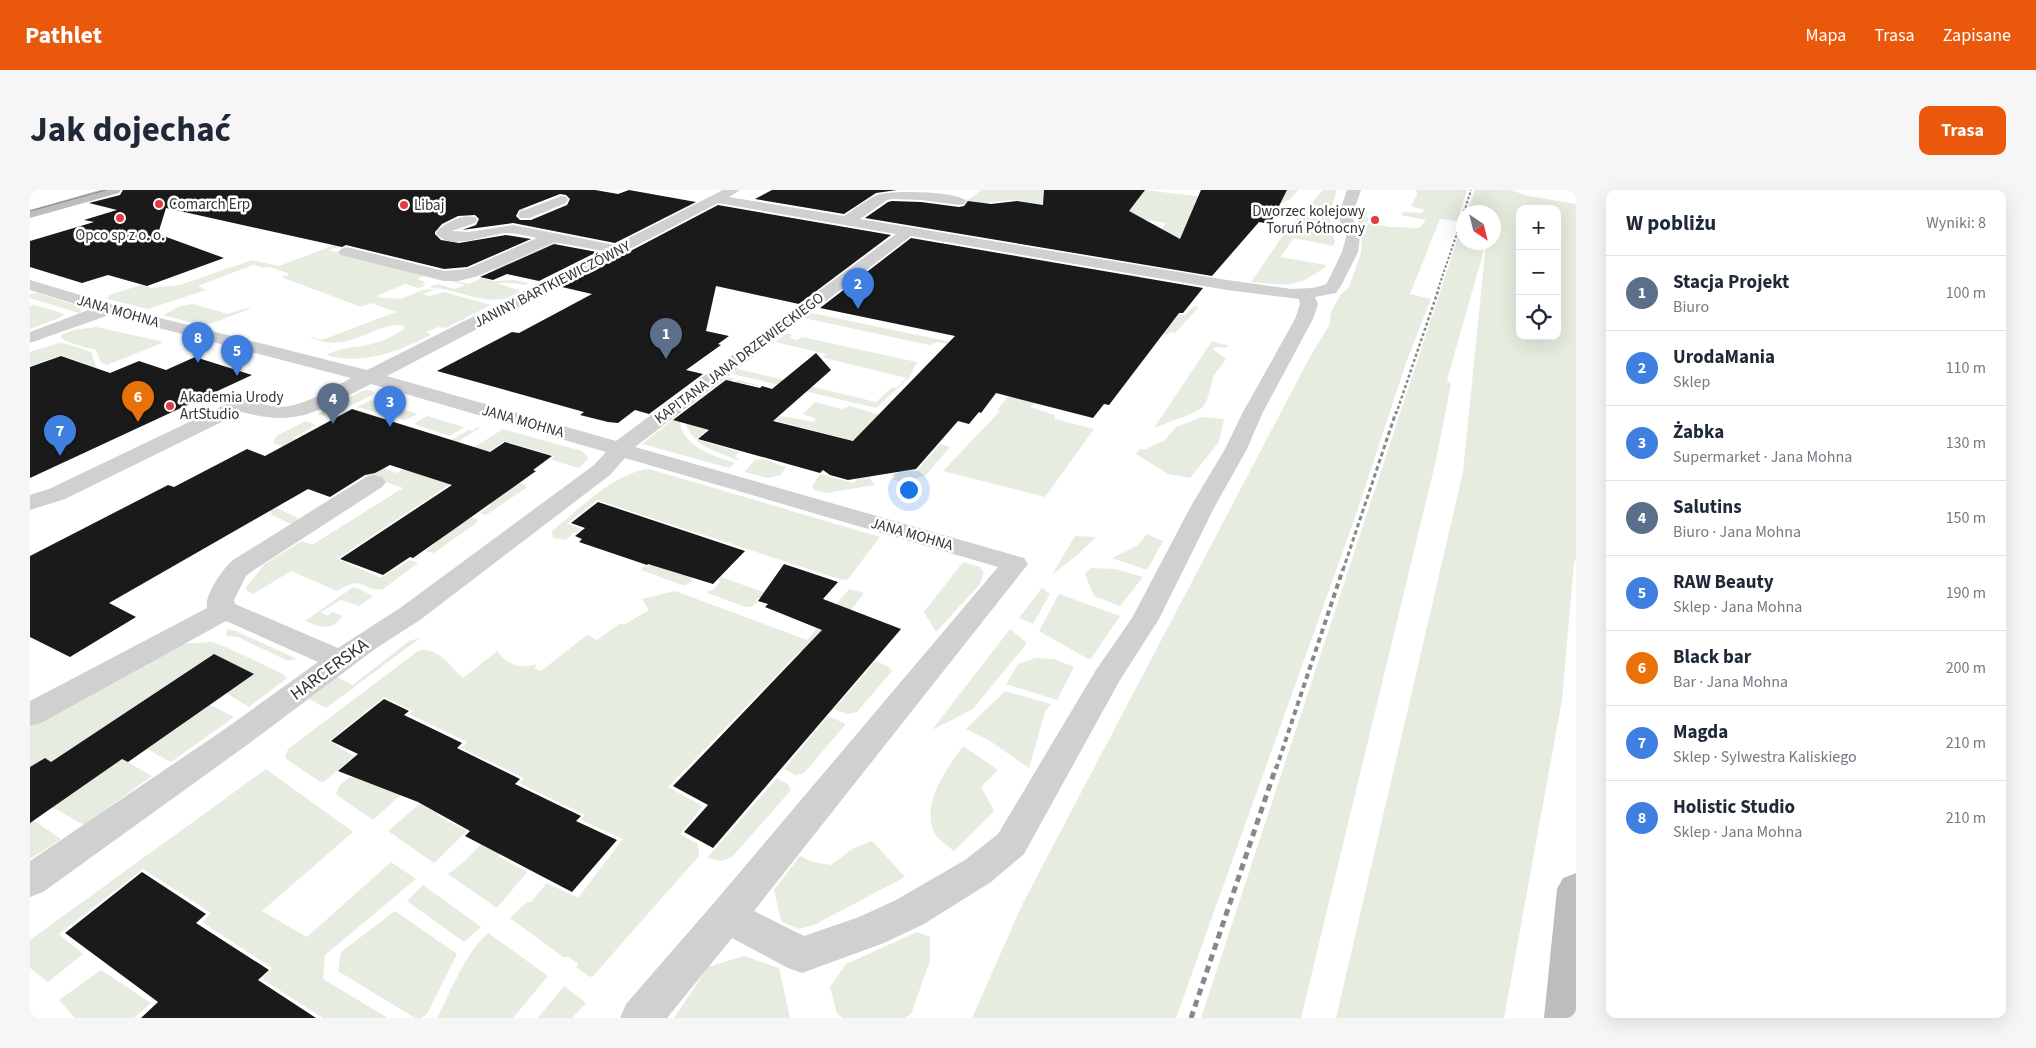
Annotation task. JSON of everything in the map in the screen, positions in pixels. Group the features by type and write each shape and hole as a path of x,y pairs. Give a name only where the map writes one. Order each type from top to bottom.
{"street":[{"path":"30,206 88,190"},
{"path":"30,214 114,190"},
{"name":"JANINY BARTKIEWICZÓWNY","path":"30,503 58,494 240,406 273,414 305,409 370,377 620,242 641,238 733,190"},
{"path":"716,199 1272,292 1306,294 1322,292 1332,287 1350,252 1353,237 1345,216 1354,190"},
{"path":"847,221 889,196 913,194 958,201"},
{"path":"524,215 561,200"},
{"path":"490,223 512,215 548,219"},
{"path":"470,220 447,228 443,233 451,236 470,236 505,228 552,237 620,242"},
{"name":"KAPITANA JANA DRZEWIECKIEGO","path":"620,449 907,232"},
{"path":"346,252 444,276 459,276 552,237"},
{"name":"JANA MOHNA","path":"30,285 108,309 370,377 1015,564 727,916"},
{"path":"641,1018 727,916 802,955 870,931 910,912 978,871 1011,844 1107,677 1145,619 1308,310 1309,304 1306,294"},
{"path":"30,338 108,309"},
{"name":"HARCERSKA","path":"30,882 236,737 340,660 410,614 602,470 613,460 620,449"},
{"path":"340,660 225,610 220,606 220,600 235,572 242,566 374,482"},
{"path":"36,705 225,610"},
{"path":"1565,1018 1576,889"}],"shaded area":[{"path":"981,190 1144,190 1205,197 1238,190 1285,194 1288,190 1298,190 1290,199 1275,206 1144,256 1166,223 1013,200 966,205 961,201 970,199"},
{"path":"1323,190 1337,190 1329,216 1335,242 1333,246 1294,238 1280,257 1327,265 1308,278 1292,284 1251,282 1284,234"},
{"path":"1416,190 1467,190 1462,205 1456,205 1456,221 1440,219 1410,294 1431,299 1407,360 1357,512 1176,1018 972,1018 1022,905 1311,355 1329,326 1331,312 1341,294 1349,287 1361,253 1362,236 1355,212 1368,212 1365,217 1369,218 1367,223 1391,227 1419,228 1426,220 1401,215 1403,212 1422,213 1424,210 1411,206 1417,195"},
{"path":"1475,190 1510,190 1528,196 1576,204 1576,558 1574,562 1562,700 1504,1018 1336,1018 1463,472 1485,250 1501,250 1501,205 1470,205"},
{"path":"466,196 527,210 526,212 447,211 438,228 439,230 420,237 447,243 457,239 461,240 444,247 351,244 328,250 469,284 496,271 493,269 554,241 560,242 482,278 493,281 514,280 529,283 526,285 497,283 520,291 506,298 484,299 431,288 431,286 438,284 454,289 465,285 427,275 417,279 426,282 422,284 426,286 418,288 405,284 377,296 401,299 422,290 435,289 423,294 430,296 444,292 491,305 446,328 439,327 426,332 431,335 394,351 367,358 354,359 327,355 342,349 368,345 382,340 404,329 404,326 384,327 336,343 323,342 309,336 322,340 396,312 371,303 361,307 281,277 290,274 270,267 264,268 253,265 198,286 206,290 148,309 107,299 109,295 141,285 151,288 180,285 252,260 279,266"},
{"path":"1456,243 1456,250 1484,250 1447,380 1451,384 1436,460 1301,1018 1201,1018"},
{"path":"866,273 1033,304 1091,312 1125,274 1139,276 1116,299 1185,315 1194,306 1199,307 1175,333 1170,332 1168,335 1142,329 1030,407 1055,415 1055,419 1094,429 1045,497 943,471 1000,411 997,410 1036,363 938,342 929,345 804,318 812,313 1042,361 1038,308 863,274"},
{"path":"38,293 78,306 81,311 79,313 30,298 30,294"},
{"path":"193,304 228,314 252,308 204,326 163,315 180,306"},
{"path":"35,305 64,314 62,317 30,329 30,306"},
{"path":"96,327 162,343 107,365 101,363 96,350 61,338 61,335 73,330"},
{"path":"787,333 792,335 789,338 797,340 802,337 917,362 909,378 876,408 733,374 738,369 876,402 892,387 896,388 906,378 813,355 823,357 826,354 775,342"},
{"path":"1212,341 1229,346 1213,349 1226,359 1214,375 1207,400 1202,408 1154,428"},
{"path":"59,343 91,352 97,369 66,372 87,364 61,355 30,366 30,352"},
{"path":"728,377 734,379 680,423 682,431 693,444 710,454 735,463 729,468 642,444"},
{"path":"738,380 761,386 742,383 689,425 707,430 696,439 688,429 685,421"},
{"path":"370,390 374,394 328,417 318,414 362,391"},
{"path":"371,400 418,414 405,420 357,407"},
{"path":"815,402 842,409 850,406 883,416 864,438 851,440 774,420 781,416 814,422 816,419 803,414"},
{"path":"427,416 464,427 450,436 414,424"},
{"path":"1202,417 1224,419 1219,442 1190,478 1168,474 1136,454 1140,449 1146,449 1165,440 1176,427"},
{"path":"306,421 316,425 293,438 397,473 468,430 472,431 478,427 480,428 417,467 434,473 503,429 582,451 588,457 579,468 550,459 555,456 504,441 466,467 473,469 337,559 381,578 410,560 418,563 383,589 353,584 337,591 291,571 253,594 246,590 246,587 265,564 302,541 312,545 403,488 273,443 276,436"},
{"path":"696,439 739,452 735,457 739,459 737,460 705,446"},
{"path":"940,444 950,447 925,476 901,482 893,479 896,478 892,474 906,471 916,472"},
{"path":"763,459 786,467 781,475 768,478 744,472 755,460"},
{"path":"649,469 880,537 848,579 842,580 597,500 567,524 582,529 576,533 574,532 566,540 553,538 552,531 597,493 623,477"},
{"path":"820,474 853,483 858,479 869,477 875,485 827,493 814,490 812,486"},
{"path":"518,483 525,485 526,488 486,515 480,513 491,505 489,504"},
{"path":"251,496 298,519 293,525 270,514 272,512 236,499"},
{"path":"473,518 478,522 434,553 425,551 435,544 434,542 467,519"},
{"path":"1147,534 1163,541 1147,570 1112,558 1137,546"},
{"path":"1075,536 1096,537 1052,575"},
{"path":"656,559 695,575 690,578 693,580 686,585 682,585 641,570"},
{"path":"963,562 980,567 984,573 980,584 936,632 924,612"},
{"path":"1091,568 1115,569 1143,577 1120,606 1094,596 1085,574"},
{"path":"721,577 766,593 761,598 758,598 755,601 758,602 751,607 746,607 707,593 709,590 712,591 721,581 718,580"},
{"path":"352,588 357,588 373,596 359,606 341,600 321,612 327,616 332,612 343,616 339,621 330,626 321,626 305,621"},
{"path":"1042,588 1050,594 1033,624 1019,618"},
{"path":"849,589 864,593 815,657 800,651 668,787 703,806 680,834 698,844 699,856 593,976 590,977 576,967 579,964 568,957 563,957 510,918 527,902 531,902 547,883 578,898 623,839 581,820 585,815 519,783 524,778 461,748 467,742 409,714 413,711 384,697 329,741 354,756 325,781 320,782 285,758 288,749 418,651 425,650 437,654 463,678 497,651 510,663 520,666 537,664 534,668 541,671 587,635 597,640 619,624 625,624 649,610 642,599 675,591 807,640"},
{"path":"1059,594 1120,616 1090,660 1039,631"},
{"path":"227,629 236,631 297,659 288,661 238,637 226,636"},
{"path":"1010,629 1027,643 973,709 932,730"},
{"path":"420,638 326,708 309,699 337,677 353,685 409,641"},
{"path":"212,642 283,674 287,678 249,707 226,693 254,674 213,654 51,762 44,758 30,767 30,723 179,644"},
{"path":"1036,658 1054,659 1074,667 1057,700 1006,684 1018,664"},
{"path":"876,661 889,667 892,671 857,712 847,714 834,709"},
{"path":"1005,691 1051,704 1045,712 1029,768 990,741 966,729"},
{"path":"210,705 234,717 171,762 147,749"},
{"path":"828,716 845,725 804,773 796,775 784,769"},
{"path":"963,746 998,770 981,787 994,811 954,851 935,835 931,821 931,809 933,798 943,775"},
{"path":"122,759 152,776 84,825 52,807"},
{"path":"371,763 406,790 373,820 336,793 341,784"},
{"path":"266,769 353,832 262,911 307,937 391,862 416,879 325,955 323,979 388,1018 323,1018 262,979 272,968 202,922 211,913 143,869 59,934 83,954 48,982 30,968 30,940"},
{"path":"777,778 788,784 791,790 732,857 721,861 707,858"},
{"path":"424,800 442,809 436,815 467,831 434,863 388,831"},
{"path":"30,818 61,839 30,859"},
{"path":"484,841 503,849 498,856 527,872 497,908 448,874 464,862"},
{"path":"872,841 905,877 814,925 798,929 781,921 774,890 800,856 813,862 831,865 852,849"},
{"path":"423,885 481,927 464,942 407,901"},
{"path":"395,911 457,954 427,1014 421,1018 415,1018 338,971 341,952"},
{"path":"917,932 930,937 930,961 911,1014 905,1018 843,1018 837,1014 830,987 846,964"},
{"path":"488,933 548,976 513,1018 437,1018 465,962"},
{"path":"744,956 779,968 790,1018 674,1018 708,967"},
{"path":"101,970 151,1003 134,1018 75,1018 59,1000"},
{"path":"564,986 586,1003 572,1018 538,1018"}],"building":[{"path":"123,190 595,190 618,194 629,190 696,202 615,243 513,223 462,230 476,225 479,219 475,215 458,216 442,224 435,232 441,240 459,243 506,235 531,239 467,267 444,269 346,245 342,247 166,208 158,234 224,258 147,286 108,275 82,283 30,267 30,241 94,222 84,220 117,210 89,203 120,195","holes":["560,194 566,195 570,199 567,205 531,220 520,220 516,216 519,210"]},
{"path":"772,190 897,190 876,193 844,214 755,199"},
{"path":"1044,190 1145,190 1129,211 1180,239 1201,190 1287,190 1270,224 1259,222 1212,276 865,218 892,201 921,202 959,207 964,206 968,201 991,204 1017,201 1043,205"},
{"path":"718,205 891,235 799,304 716,286 706,331 729,336 718,344 721,345 686,370 703,374 649,414 635,410 618,423 608,422 580,415 584,412 437,371 512,332 519,333 592,294 562,287"},
{"path":"911,238 1203,288 1183,313 1179,313 1109,405 1104,404 1093,418 996,393 981,413 979,412 969,424 958,421 916,469 848,480 830,475 823,470 820,473 698,439 709,430 673,420 726,380 772,389 816,353 831,370 773,421 853,441 955,336 820,308"},
{"path":"554,244 597,252 539,281 507,274 493,280 480,277"},
{"path":"61,356 110,373 139,361 166,370 195,357 252,375 30,478 30,367"},
{"path":"352,409 490,452 505,442 552,456 533,470 536,471 460,525 413,558 410,557 383,575 340,559 452,485 390,465 375,473 365,475 330,497 308,489 109,603 136,617 70,657 30,637 30,556 168,485 174,487 247,449 265,456"},
{"path":"598,502 745,551 713,584 647,565 579,542 582,539 575,536 585,528 571,523"},
{"path":"784,564 838,582 823,599 901,629 713,848 684,832 708,805 673,786 822,630 765,607 768,604 758,601"},
{"path":"214,654 254,674 128,762 122,759 30,823 30,767 45,758 51,762"},
{"path":"384,699 409,711 404,715 462,743 457,748 520,779 515,784 581,816 576,821 617,840 572,892 465,836 470,831 418,802 338,771 358,754 331,741"},
{"path":"142,872 206,914 196,923 269,970 258,980 316,1018 141,1018 158,1002 65,933"}],"tram line":[{"path":"30,211 106,190"}],"railway":[{"path":"1466,205 1471,190"},
{"path":"1438,289 1456,236"},
{"path":"1396,414 1439,288"},
{"path":"1343,570 1396,412"},
{"path":"1276,769 1343,569"},
{"path":"1191,1018 1276,767"}],"place":[{"name":"Comarch Erp","path":"159,204"},
{"name":"Libaj","path":"404,205"},
{"name":"Opco sp z o. o.","path":"120,218"},
{"name":"Dworzec kolejowy Toruń Północny","path":"1375,220"},
{"name":"UrodaMania","path":"858,309"},
{"name":"Stacja Projekt","path":"666,359"},
{"name":"Holistic Studio","path":"198,363"},
{"name":"RAW Beauty","path":"237,376"},
{"name":"Akademia Urody ArtStudio","path":"170,406"},
{"name":"Black bar","path":"138,422"},
{"name":"Salutins","path":"333,424"},
{"name":"Żabka","path":"390,427"},
{"name":"Magda","path":"60,456"}]}
